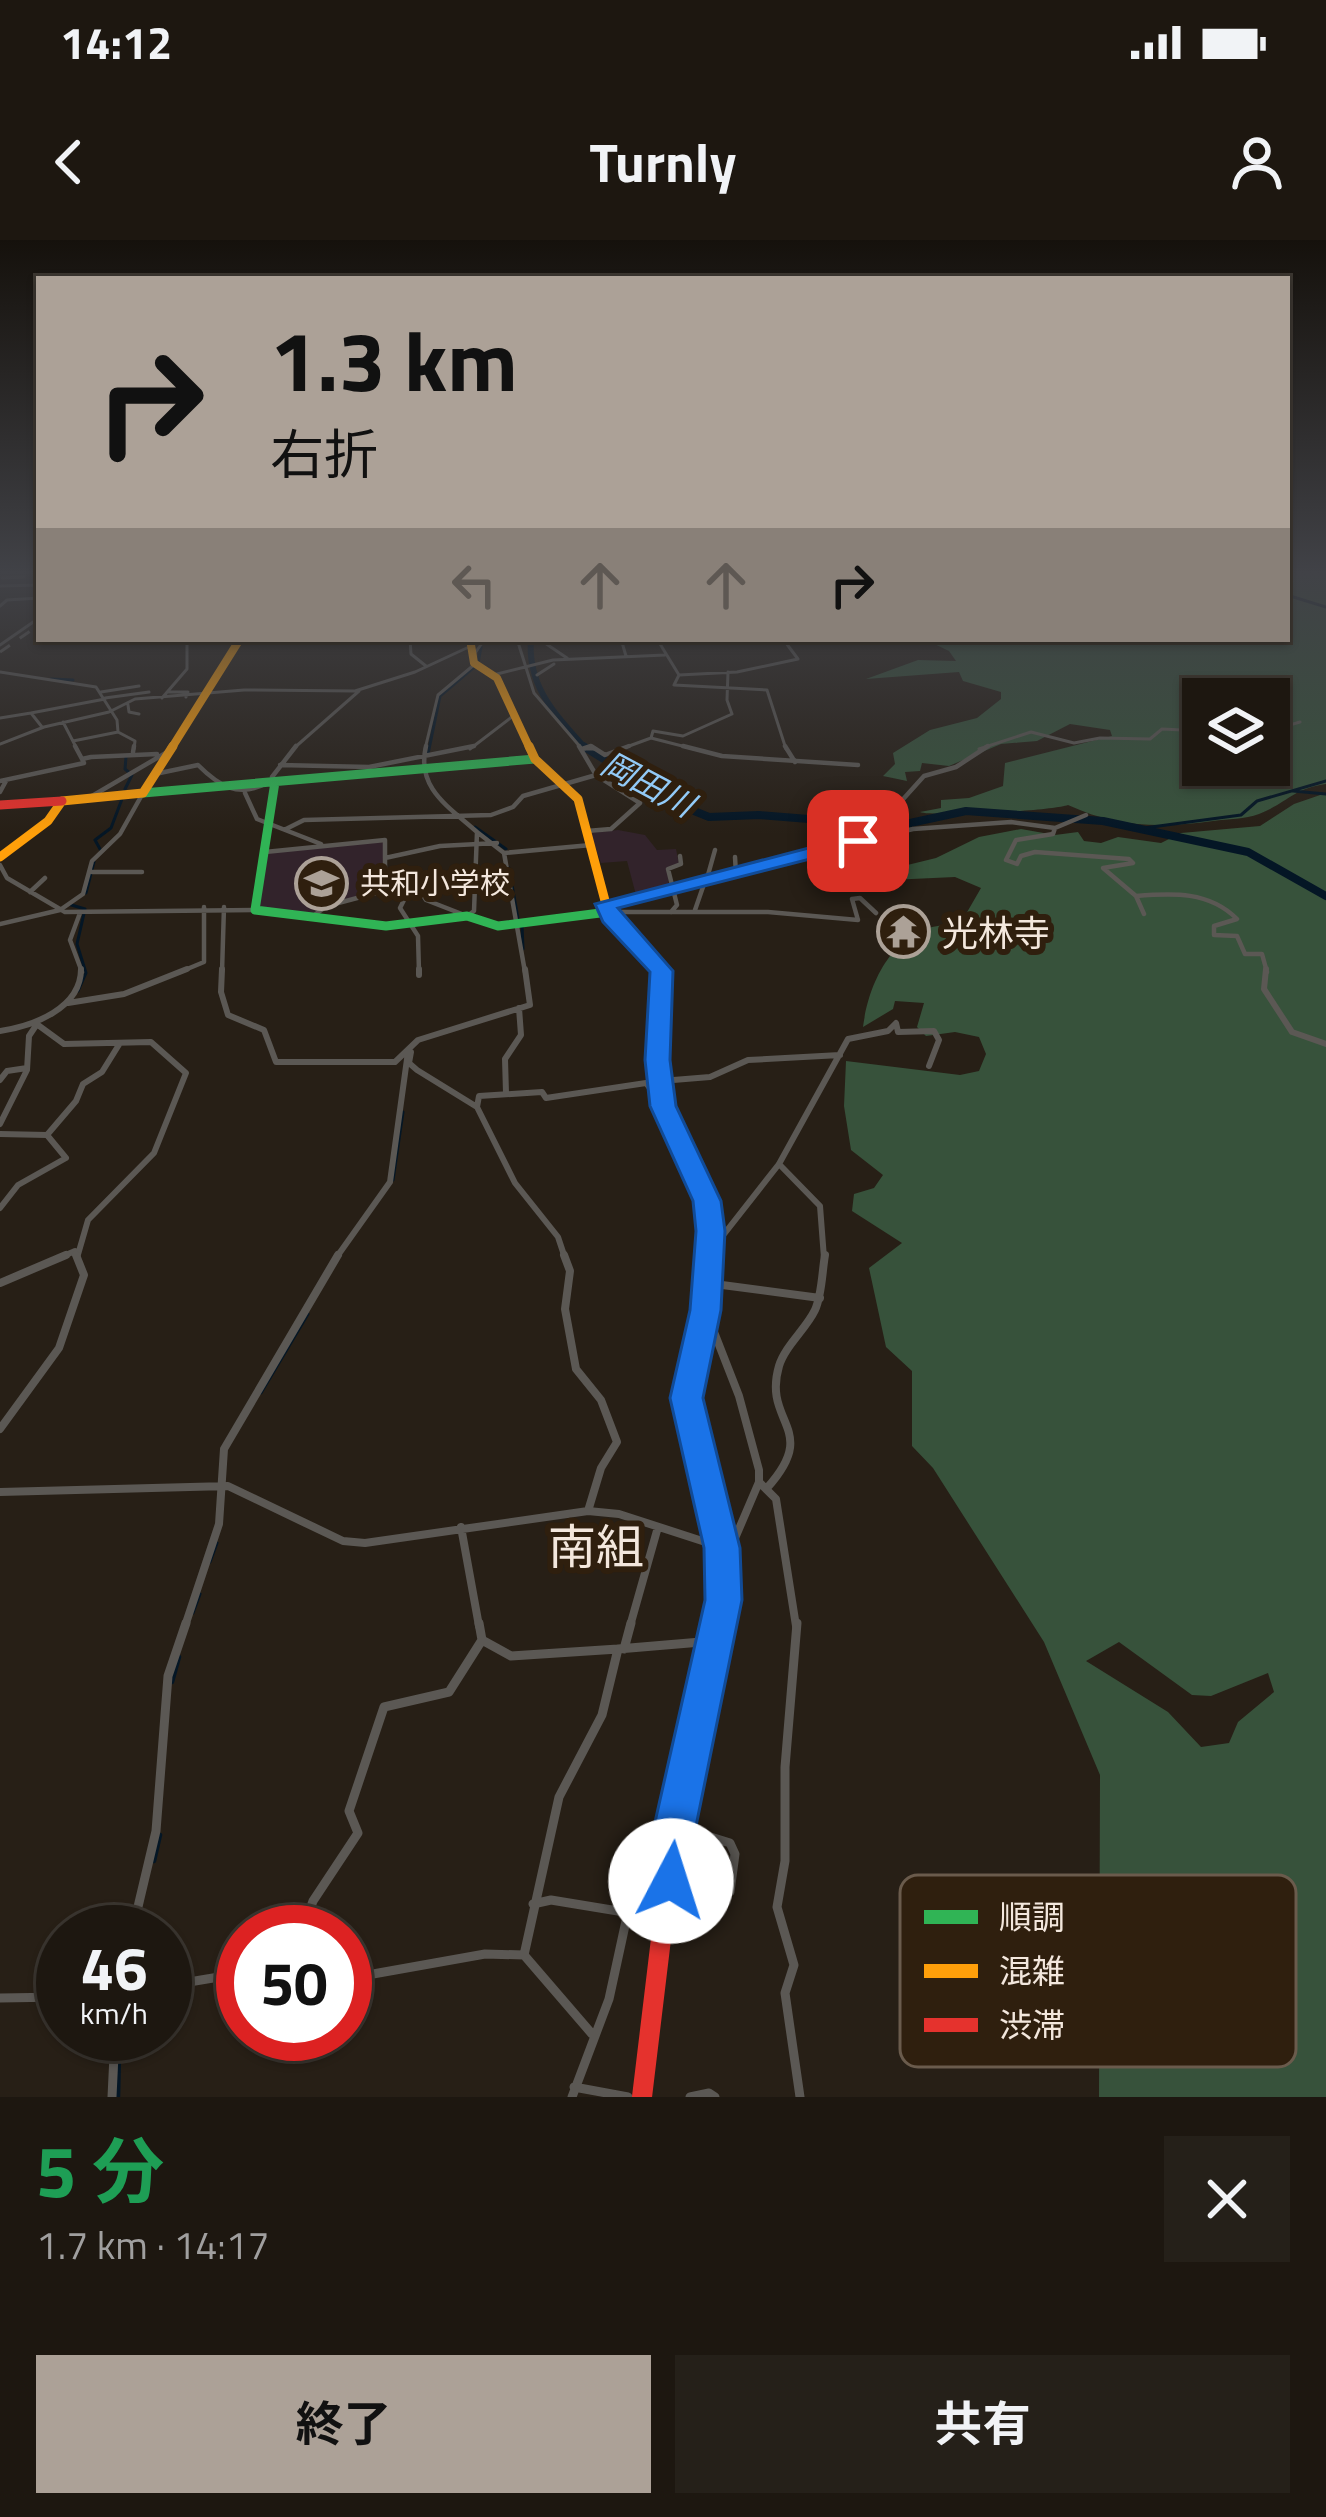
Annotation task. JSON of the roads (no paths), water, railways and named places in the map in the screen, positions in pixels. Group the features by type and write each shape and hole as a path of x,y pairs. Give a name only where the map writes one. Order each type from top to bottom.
{"street":[{"path":"162,698 187,669 187,661"},
{"path":"60,910 82,894 92,861 120,834 163,753 227,661"},
{"path":"419,661 426,666"},
{"path":"0,744 128,703 244,690 315,694 362,689 436,661"},
{"path":"528,661 546,712 585,748 605,755 651,738 722,756 858,766"},
{"path":"537,675 560,661"},
{"path":"493,675 564,661"},
{"path":"669,661 679,675"},
{"path":"679,675 728,673 790,661"},
{"path":"475,664 493,675 535,759 578,799 607,908 662,971 659,1081 663,1106"},
{"path":"224,907 228,933 221,983 226,1011 229,1017 264,1030 276,1062 395,1062 418,1040 532,1002 520,954 511,878 502,862 504,853 430,789 425,759 438,695 475,664"},
{"path":"0,672 69,680 100,692 139,686"},
{"path":"651,738 653,731 689,734 732,714 728,673"},
{"path":"679,675 674,685 767,690 780,721 785,752 795,762"},
{"path":"255,910 272,777 315,723 362,689"},
{"path":"100,692 118,732"},
{"path":"0,718 148,692"},
{"path":"167,692 188,692 185,698"},
{"path":"128,703 129,712 139,714"},
{"path":"31,713 44,727"},
{"path":"0,805 271,783 425,759 476,747 513,716"},
{"path":"0,792 3,781 84,763 63,722"},
{"path":"1290,725 1300,722"},
{"path":"902,833 886,817 917,781 956,767 980,749 1031,732 1078,743 1100,738 1150,739 1165,729 1182,729"},
{"path":"73,741 118,732 133,738 137,744 133,752"},
{"path":"504,853 589,838 611,829 640,807 596,776 585,748"},
{"path":"82,758 163,753"},
{"path":"89,798 163,753"},
{"path":"280,765 364,767 425,759 535,759"},
{"path":"155,774 198,765 230,792 244,793 271,783"},
{"path":"286,829 304,820 491,815 560,783 596,776"},
{"path":"244,793 252,803 252,815 324,845"},
{"path":"60,910 7,878 0,861 48,821 62,801"},
{"path":"385,869 417,886 426,900 498,926 518,925 607,908 902,833 1011,822 1055,828 1086,814"},
{"path":"1055,828 1054,834 1016,840 1006,860 1017,864 1021,856 1035,852 1129,859 1133,863 1103,868 1136,896 1144,914"},
{"path":"467,916 477,896 477,832"},
{"path":"265,852 385,840 385,869 376,893"},
{"path":"385,858 440,846 497,843"},
{"path":"692,912 698,908 715,850"},
{"path":"675,890 670,888 668,869 680,865 680,856"},
{"path":"735,857 736,874"},
{"path":"712,865 719,866 718,879"},
{"path":"90,872 142,872"},
{"path":"30,892 45,878"},
{"path":"312,917 327,906 417,886"},
{"path":"399,890 405,898 400,908 420,949 419,975"},
{"path":"671,912 677,905 675,890"},
{"path":"1136,896 1209,897 1234,914 1237,920 1214,926 1214,935 1237,936 1245,953 1262,954 1268,976 1264,989 1290,1030 1326,1044"},
{"path":"607,908 858,920 852,899 860,898 876,913"},
{"path":"0,924 60,910 224,907 386,926 467,916"},
{"path":"68,1003 124,994 204,962 204,908"},
{"path":"0,1124 27,1069 29,1036 68,1003 83,974 70,940 80,913"},
{"path":"506,1093 505,1059 521,1036 519,1010"},
{"path":"710,1252 779,1164 848,1039 888,1031 896,1023 901,1025 898,1031 927,1028 938,1035 929,1066"},
{"path":"0,1031 37,1026 64,1044 156,1044 167,1061 186,1073 158,1148 118,1194 100,1205 75,1251 0,1283"},
{"path":"47,1135 76,1101 83,1084 103,1072 120,1043"},
{"path":"408,1052 409,1064 439,1088 477,1107 515,1183 558,1237 570,1271 565,1310 577,1369 601,1400 615,1431 614,1450 602,1468 588,1511"},
{"path":"138,1905 156,1831 168,1676 219,1524 224,1449 354,1227 392,1177 408,1052"},
{"path":"659,1081 710,1077 748,1060 840,1055"},
{"path":"0,1080 7,1071 27,1069"},
{"path":"477,1107 479,1096 542,1091 546,1098 646,1083 663,1106 707,1201 706,1310 687,1398 722,1548 724,1600 674,1828 642,2097"},
{"path":"0,1134 47,1135 66,1158 34,1173 4,1195 0,1205"},
{"path":"0,1492 224,1486 344,1541 365,1543 588,1511 619,1514 722,1548 735,1546 763,1485 786,1467 793,1449 778,1403 779,1366 820,1298 826,1248 820,1206 779,1164"},
{"path":"0,1429 59,1348 84,1275 75,1251"},
{"path":"707,1283 820,1298"},
{"path":"706,1310 752,1436 763,1485 781,1519 797,1618 785,1766 784,1868 777,1907 794,1965 785,1993 800,2097"},
{"path":"312,1905 358,1833 349,1810 384,1707 449,1692 482,1640 479,1603 461,1527"},
{"path":"524,1955 559,1797 602,1715 658,1527"},
{"path":"482,1640 511,1656 717,1641"},
{"path":"674,1828 730,1843 735,1854 730,1892"},
{"path":"628,2097 573,2092 609,1999 635,1875 674,1828"},
{"path":"533,1904 551,1900 626,1912"},
{"path":"372,1974 485,1954 524,1955 592,2034"},
{"path":"0,1998 36,1997"},
{"path":"112,2097 114,2061"},
{"path":"690,2097 709,2093 715,2097"}],"waterway":[{"name":"岡田川","path":"532,661 554,712 584,747"},
{"path":"428,754 440,696 473,668"},
{"path":"51,679 73,680"},
{"name":"岡田川","path":"584,747 672,802 709,817 759,815 896,826 966,811 1103,821 1248,852 1326,896"},
{"path":"125,789 132,775 125,769 126,757"},
{"path":"1144,828 1241,815 1257,801 1326,781"},
{"path":"1293,791 1326,794"},
{"path":"100,849 95,840 111,828 122,799"},
{"path":"475,827 506,849"},
{"path":"86,893 94,862"},
{"path":"509,868 518,919"},
{"path":"68,904 85,909 77,944 86,973 78,991"},
{"path":"522,925 523,949"},
{"path":"393,1180 403,1112"},
{"path":"261,1393 308,1314"},
{"path":"210,1562 217,1543"},
{"path":"193,1613 200,1594"},
{"path":"172,1682 179,1657"},
{"path":"154,1861 160,1835"},
{"path":"118,2097 119,2061"}],"place":[{"name":"共和小学校","path":"321,883"},
{"name":"光林寺","path":"903,932"}],"district":[{"name":"南組","path":"596,1546"}]}
